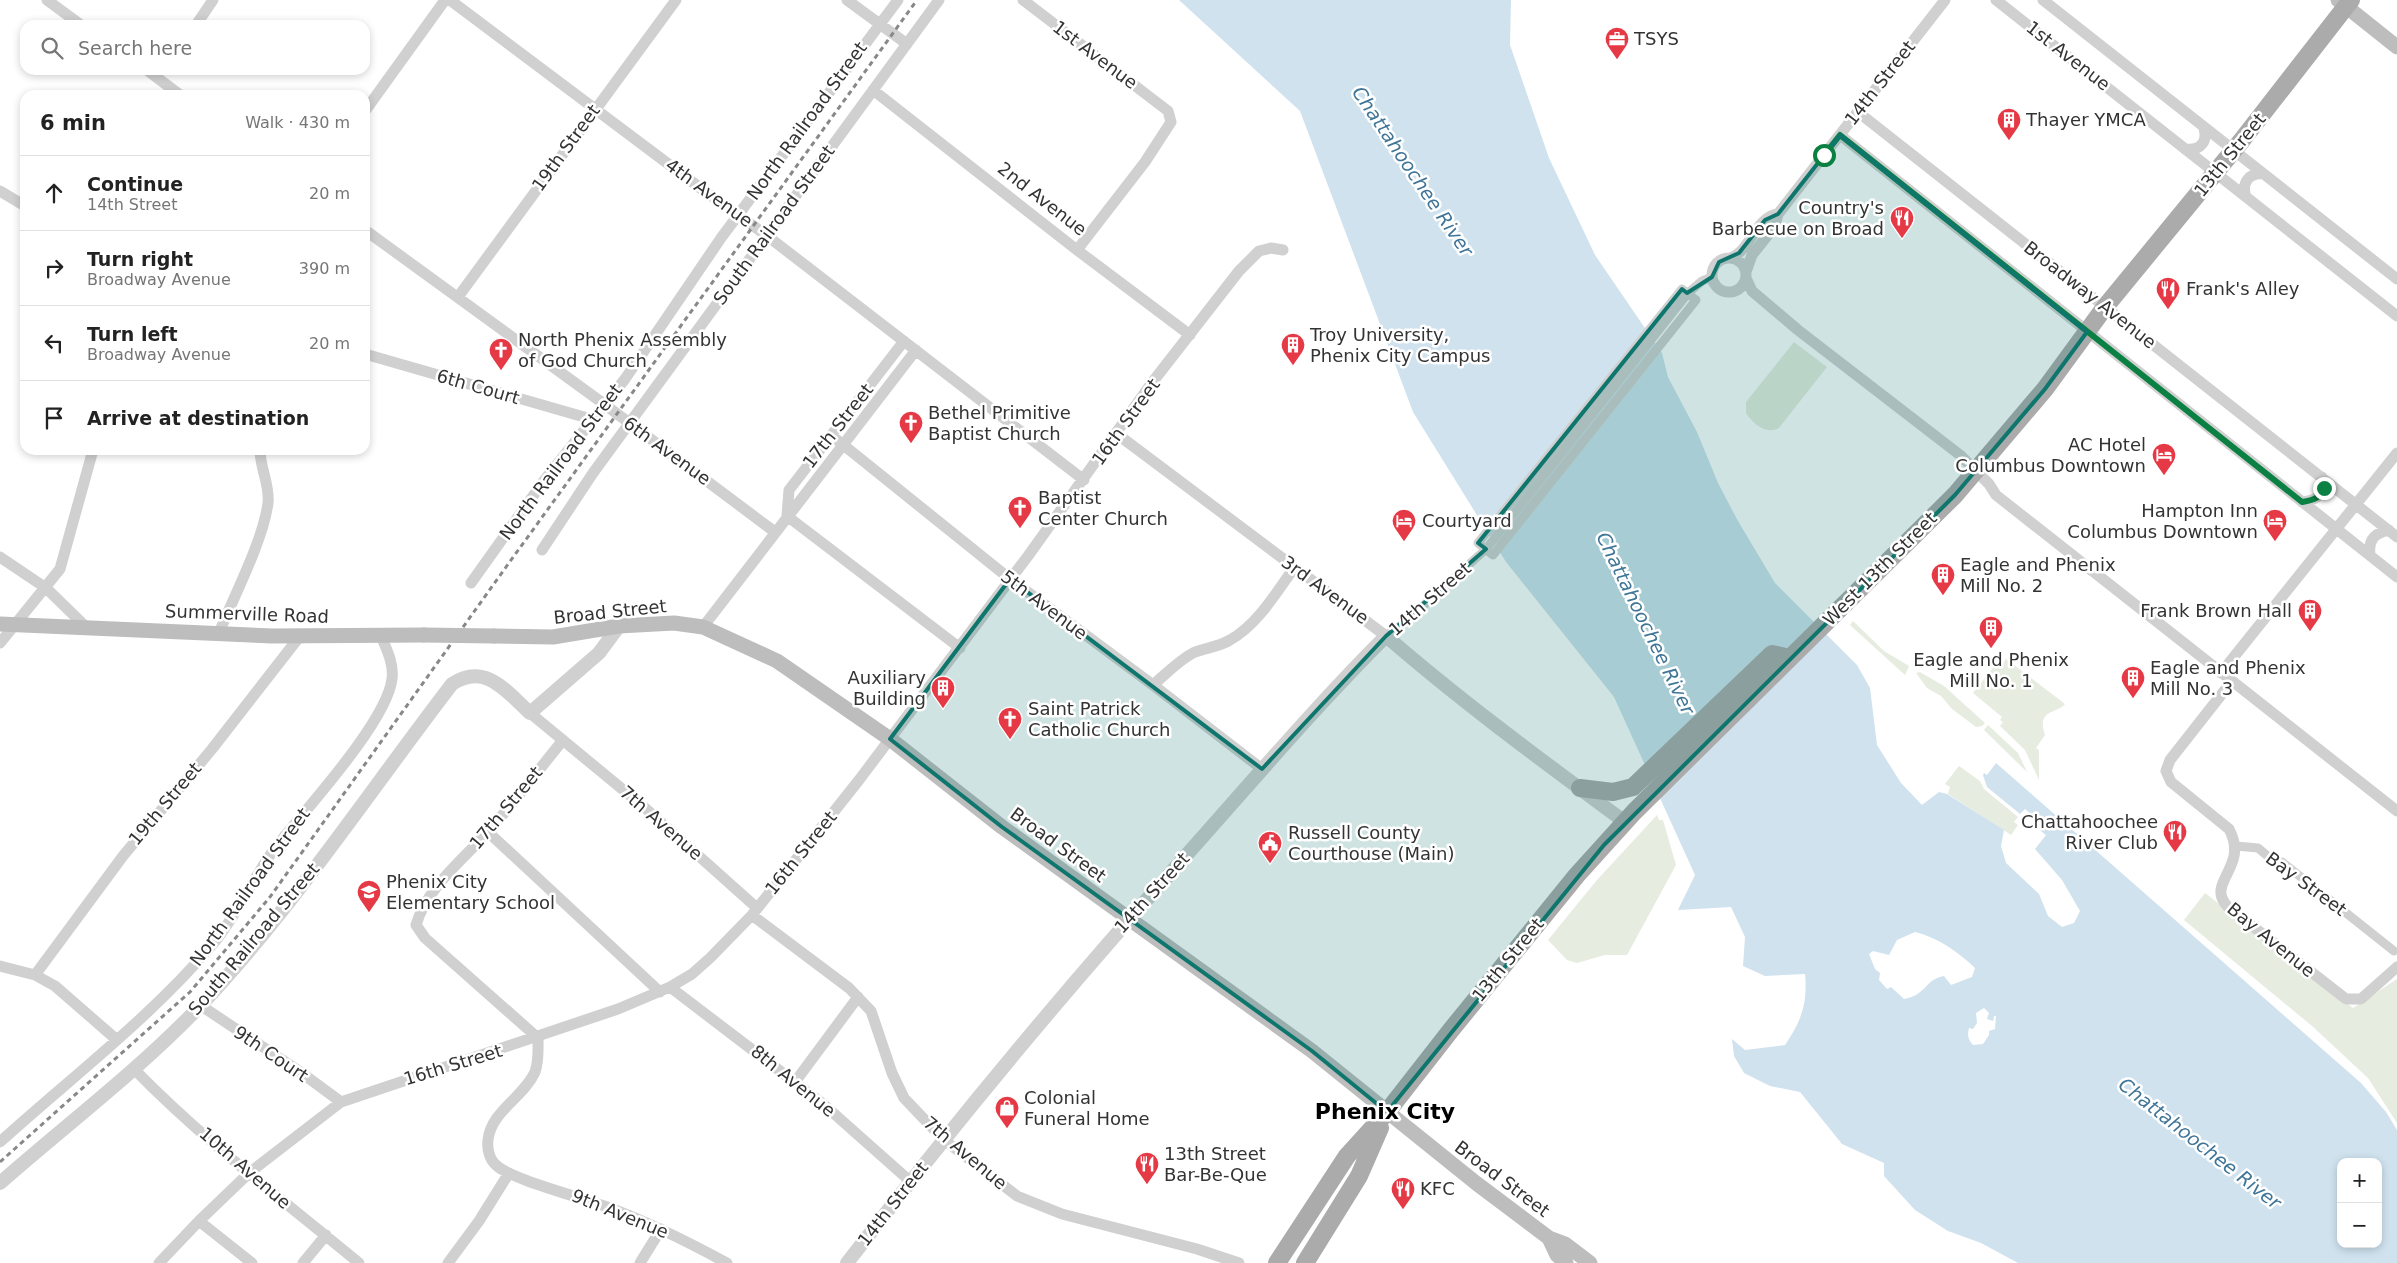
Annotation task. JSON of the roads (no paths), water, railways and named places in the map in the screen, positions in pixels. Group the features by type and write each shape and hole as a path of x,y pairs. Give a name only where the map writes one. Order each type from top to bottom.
{"main road":[{"path":"2345,2 2397,47"},
{"name":"13th Street","path":"2105,307 2234,150 2345,2"},
{"name":"West 13th Street","path":"1630,817 1955,495 2045,389 2105,307"},
{"name":"Summerville Road","path":"0,624 16,623 300,636 494,636"},
{"name":"Broad Street","path":"494,636 553,637 619,626 674,623 703,626 777,661 890,739 979,810 1312,1051 1549,1238 1566,1244 1590,1263"},
{"path":"1580,788 1613,792 1633,787 1772,654 1790,658"},
{"name":"13th Street","path":"1277,1263 1347,1156 1387,1112 1511,955 1630,817"},
{"name":"13th Street","path":"1305,1263 1359,1176 1387,1112"},
{"name":"Broad Street","path":"1549,1238 1557,1255 1566,1263"}],"street":[{"path":"47,0 75,20"},
{"path":"199,20 213,0"},
{"path":"370,104 445,0"},
{"name":"4th Avenue","path":"450,0 596,108 706,193 739,214 1084,480"},
{"name":"19th Street","path":"458,297 676,0"},
{"path":"847,0 907,44"},
{"name":"North Railroad Street","path":"471,584 532,496 591,419 625,379 739,214 879,23 898,0"},
{"name":"South Railroad Street","path":"542,550 629,424 939,0"},
{"name":"1st Avenue","path":"1023,0 1168,111 1172,122 1145,162 1077,250"},
{"name":"14th Street","path":"1736,291 1744,283 1752,256 1775,226 1778,214 1945,0"},
{"name":"1st Avenue","path":"1997,0 2397,316"},
{"name":"1st Avenue","path":"2044,0 2397,279"},
{"path":"162,75 175,90"},
{"name":"2nd Avenue","path":"873,90 1077,250 1190,335"},
{"name":"Broadway Avenue","path":"1858,112 2393,533"},
{"path":"2185,149 2194,150 2205,141 2204,126"},
{"name":"Broadway Avenue","path":"1840,135 2397,577"},
{"path":"2246,197 2244,190 2245,182 2250,176 2257,173 2264,174"},
{"path":"0,191 20,203"},
{"name":"14th Street","path":"1712,277 1715,266 1724,259 1739,253 1765,220 1778,214"},
{"name":"6th Avenue","path":"370,234 604,404 775,532"},
{"name":"16th Street","path":"159,1263 198,1221 249,1173 341,1102 397,1082 538,1038 665,990 692,974 710,958 754,912 890,739 960,648 1239,271 1259,251 1271,248 1283,250"},
{"path":"1730,258 1741,262 1752,291 1798,330 1960,455 1989,484 1996,495 2397,811"},
{"path":"1688,294 1702,281 1712,277 1717,287 1724,291 1752,291"},
{"path":"1682,289 1688,294 1696,300 1493,555 1478,543 1682,289"},
{"name":"14th Street","path":"847,1263 944,1140 1128,919 1262,769 1345,677 1386,636 1403,624 1486,549 1688,294"},
{"name":"17th Street","path":"787,516 788,490 904,341"},
{"name":"17th Street","path":"703,626 916,350"},
{"name":"6th Court","path":"370,355 591,419"},
{"name":"3rd Avenue","path":"1117,434 1386,636 1428,672 1580,788 1630,817"},
{"name":"5th Avenue","path":"831,435 1010,579 1262,769"},
{"path":"2221,673 2397,454"},
{"path":"0,643 60,569 92,455"},
{"path":"219,632 246,568 266,513 267,490 261,455"},
{"path":"2302,502 2321,496 2324,488 2322,477"},
{"path":"787,516 960,648"},
{"name":"Broadway Avenue","path":"2370,555 2369,545 2372,537 2379,532 2393,533"},
{"path":"0,558 46,588 85,626"},
{"path":"1153,685 1178,662 1193,653 1229,641 1248,626 1263,611 1294,568"},
{"path":"563,740 530,712 599,653 619,626"},
{"name":"19th Street","path":"35,975 122,856 212,749 300,636"},
{"name":"North Railroad Street","path":"0,1142 145,1015 215,942 275,848 338,771 379,713 389,692 392,668 380,636"},
{"name":"South Railroad Street","path":"0,1183 134,1069 200,1005 284,909 452,684 464,676 478,675 500,686 530,712"},
{"path":"2232,681 2170,760 2166,771 2171,782 2229,829 2236,846"},
{"name":"17th Street","path":"538,1038 425,938 416,925 419,913 437,888 488,832 563,740"},
{"name":"7th Avenue","path":"563,740 644,807 754,912 858,997 871,1011 876,1022 898,1089 910,1105 944,1140 1017,1196 1039,1206 1197,1249 1239,1263"},
{"name":"8th Avenue","path":"488,832 665,990 795,1082 911,1182"},
{"name":"Bay Street","path":"2236,846 2258,848 2276,863 2282,862 2394,952"},
{"name":"Bay Avenue","path":"2236,846 2232,865 2221,886 2221,897 2224,902 2340,996 2351,1001 2365,996 2397,966"},
{"path":"0,966 35,975 55,986 117,1040"},
{"path":"795,1082 858,997"},
{"name":"9th Court","path":"200,1005 299,1071 341,1102"},
{"path":"448,1263 479,1221 509,1173 495,1164 488,1153 488,1140 500,1114 529,1083 535,1072 538,1060 538,1038"},
{"name":"10th Avenue","path":"134,1069 160,1095 249,1173 359,1263"},
{"name":"9th Avenue","path":"509,1173 590,1200 661,1229 727,1263"},
{"path":"198,1221 252,1263"},
{"path":"640,1263 661,1229"},
{"path":"303,1263 326,1235"}],"water":[{"name":"Chattahoochee River","path":"1179,0 1511,0 1510,45 1549,158 1595,255 1662,353 1668,377 1697,432 1718,483 1775,583 1857,665 1870,688 1877,745 1901,783 1922,805 1939,792 1947,794 2004,830 2001,846 2006,863 2039,894 2048,916 2062,927 2074,923 2080,911 2062,880 2035,849 2046,835 2039,829 2025,809 2020,814 1987,787 1983,775 1984,773 1987,775 1996,763 2361,1083 2386,1112 2397,1130 2397,1263 2018,1263 1981,1243 1948,1231 1915,1210 1884,1176 1884,1163 1842,1144 1800,1092 1770,1086 1744,1073 1734,1056 1732,1039 1745,1050 1785,1045 1802,1012 1806,984 1805,974 1765,976 1743,966 1745,937 1731,907 1678,910 1695,875 1614,697 1506,562 1413,412 1300,111","holes":["1915,932 1948,946 1975,968 1972,977 1951,985 1944,976 1933,980 1922,991 1912,997 1904,999 1891,987 1887,989 1879,980 1880,973 1875,969 1869,954 1873,951 1889,955 1897,940","1984,1008 1989,1013 1987,1019 1993,1021 1994,1016 1996,1016 1995,1029 1989,1031 1989,1035 1983,1044 1973,1045 1969,1039 1969,1028 1973,1029 1977,1023 1976,1013"]}],"railway":[{"path":"0,1162 190,992 270,897 506,567 917,0"}],"place":[{"name":"TSYS","path":"1617,60"},
{"name":"Thayer YMCA","path":"2009,141"},
{"name":"Country's Barbecue on Broad","path":"1902,239"},
{"name":"Frank's Alley","path":"2168,310"},
{"name":"Troy University, Phenix City Campus","path":"1293,366"},
{"name":"North Phenix Assembly of God Church","path":"501,371"},
{"name":"Bethel Primitive Baptist Church","path":"911,444"},
{"name":"AC Hotel Columbus Downtown","path":"2164,476"},
{"name":"Baptist Center Church","path":"1020,529"},
{"name":"Courtyard","path":"1404,542"},
{"name":"Hampton Inn Columbus Downtown","path":"2275,542"},
{"name":"Eagle and Phenix Mill No. 2","path":"1943,596"},
{"name":"Frank Brown Hall","path":"2310,632"},
{"name":"Eagle and Phenix Mill No. 1","path":"1991,649"},
{"name":"Eagle and Phenix Mill No. 3","path":"2133,699"},
{"name":"Auxiliary Building","path":"943,709"},
{"name":"Saint Patrick Catholic Church","path":"1010,740"},
{"name":"Chattahoochee River Club","path":"2175,853"},
{"name":"Russell County Courthouse (Main)","path":"1270,864"},
{"name":"Phenix City Elementary School","path":"369,913"},
{"name":"Colonial Funeral Home","path":"1007,1129"},
{"name":"13th Street Bar-Be-Que","path":"1147,1185"},
{"name":"KFC","path":"1403,1210"}],"district":[{"name":"Phenix City","path":"1385,1111"}]}
